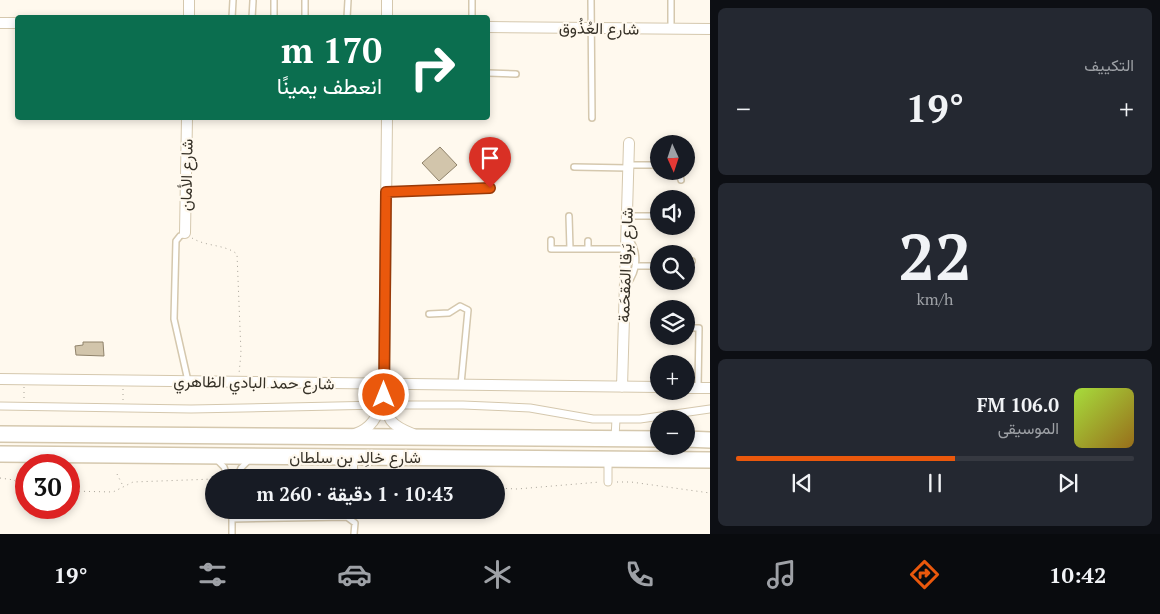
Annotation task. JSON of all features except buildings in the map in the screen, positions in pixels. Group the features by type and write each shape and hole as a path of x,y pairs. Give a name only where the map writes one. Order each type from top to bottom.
{"main road":[{"name":"شارع خالِد بن سلطان","path":"0,434 650,439"},
{"path":"695,439 710,440"},
{"name":"شارع خالِد بن سلطان","path":"0,454 710,460"}],"street":[{"path":"189,0 189,15"},
{"path":"387,15 388,0"},
{"path":"0,23 15,23"},
{"name":"شارع العُذُوق","path":"490,27 710,29"},
{"name":"شارع الأمان","path":"186,233 188,120"},
{"path":"387,120 384,401 389,420 394,426 416,436"},
{"name":"شارع بَرقا المَقحَمة","path":"622,387 629,143"},
{"name":"شارع حمد البادي الظاهري","path":"0,379 650,387"},
{"path":"698,388 710,388"},
{"path":"345,437 365,430 372,425 384,401"},
{"path":"0,406 192,409 384,401 530,408 593,419 640,419 710,409"},
{"path":"615,438 616,419"},
{"path":"353,458 354,469"},
{"path":"608,460 608,482"}],"lane":[{"path":"232,15 233,0"},
{"path":"274,0 274,15"},
{"path":"305,0 305,15"},
{"path":"347,15 348,0"},
{"path":"472,0 472,15"},
{"path":"590,0 592,118"},
{"path":"670,29 671,0"},
{"path":"252,15 253,1"},
{"path":"490,73 516,74"},
{"path":"574,167 650,165"},
{"path":"386,192 490,188"},
{"path":"570,216 570,249"},
{"path":"627,216 650,216"},
{"path":"186,233 176,241 174,315 188,381"},
{"path":"624,286 632,277 635,266 635,249 626,234"},
{"path":"551,240 551,249 626,249"},
{"path":"588,241 588,249"},
{"path":"635,266 650,266"},
{"path":"429,314 449,313 460,306 468,310 460,385"},
{"path":"695,328 699,328 698,388"},
{"path":"212,456 225,469"},
{"path":"242,469 254,457"},
{"path":"232,519 232,534"},
{"path":"349,519 355,524 354,534"}],"path":[{"path":"186,233 204,244 229,248 237,254 241,353 238,382"},
{"path":"24,379 24,406"},
{"path":"118,474 124,487"},
{"path":"0,478 15,481"},
{"path":"80,491 114,492 133,482 205,480"}],"route":[{"path":"384,395 386,192 490,188"}]}
